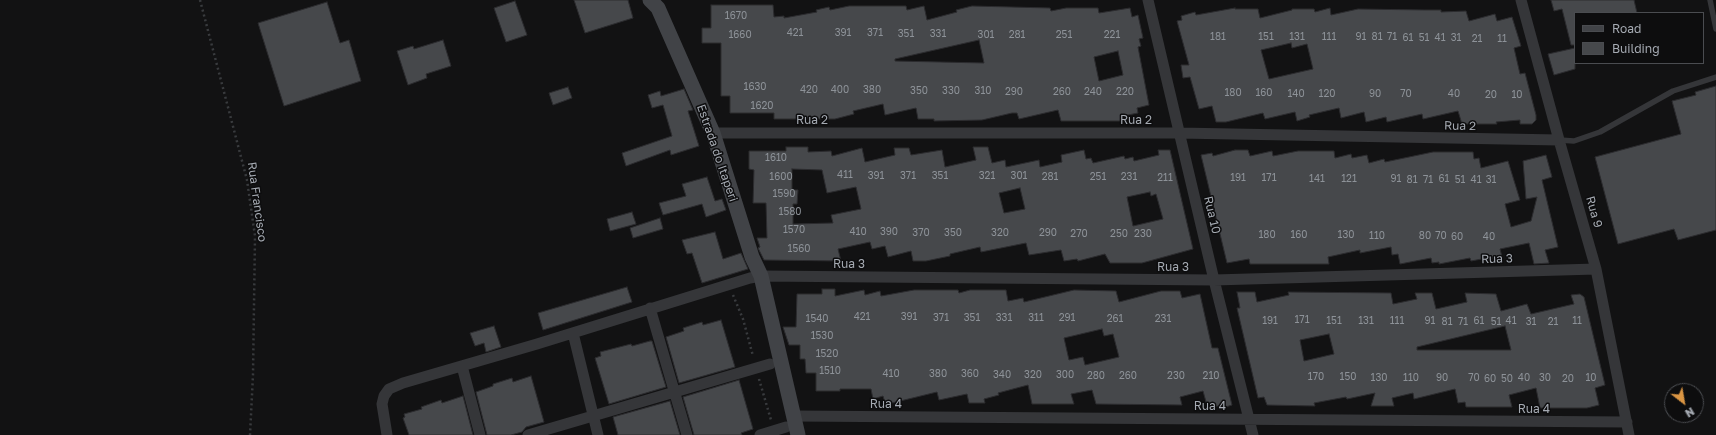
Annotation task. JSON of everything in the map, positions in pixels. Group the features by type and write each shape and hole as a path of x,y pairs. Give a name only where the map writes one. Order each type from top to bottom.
{"street":[{"name":"Rua 10","path":"1148,0 1214,280 1253,435"},
{"name":"Rua 9","path":"1521,0 1596,269 1629,435"},
{"name":"Estrada do Itaperi","path":"655,3 713,133 752,257 770,364 791,428"},
{"name":"Rua 2","path":"713,133 1179,133 1559,140"},
{"name":"Rua 3","path":"387,435 382,404 384,396 390,389 404,383 755,277 1214,280 1596,269"},
{"name":"Estrada do Itaperi","path":"755,277 791,428"},
{"path":"650,308 687,435"},
{"path":"573,333 598,435"},
{"path":"528,435 770,364"},
{"path":"462,366 480,435"},
{"name":"Rua 4","path":"760,435 791,428 1249,420 1627,422"}],"lane":[{"path":"1710,0 1716,29"},
{"path":"1559,140 1574,141 1600,132 1673,91 1716,77"}],"path":[{"name":"Rua Francisco","path":"200,0 247,180 255,236 253,375 250,435"}],"building":[{"path":"574,0 628,0 633,18 585,33"},
{"path":"1551,0 1634,0 1637,12 1574,12 1574,45 1571,45 1562,9 1554,11"},
{"path":"515,1 527,35 506,42 494,8"},
{"path":"327,2 340,43 349,40 361,81 284,106 258,23"},
{"path":"711,5 773,5 774,17 784,16 784,18 817,12 816,10 829,7 830,10 849,6 906,6 907,10 924,6 927,20 957,12 956,10 972,6 1050,8 1051,11 1066,8 1098,8 1099,13 1130,8 1132,17 1138,15 1143,38 1139,39 1141,46 1138,47 1149,105 1137,108 1138,113 1123,116 1124,121 1061,121 1058,110 1019,119 1017,113 1012,113 982,120 934,121 934,119 918,119 916,108 885,115 883,104 853,111 854,114 835,119 774,119 774,113 730,113 730,96 721,96 721,43 702,43 702,28 711,28","holes":["979,40 984,63 895,61 895,59","1118,51 1123,75 1099,81 1094,57"]},
{"path":"1235,8 1258,9 1260,18 1292,9 1314,9 1315,12 1330,8 1331,15 1358,9 1441,10 1441,12 1466,11 1469,21 1495,14 1497,21 1512,17 1521,46 1514,48 1520,74 1525,73 1536,120 1532,124 1520,124 1520,120 1496,122 1497,124 1462,124 1458,111 1423,119 1422,114 1387,122 1386,117 1366,122 1364,112 1341,118 1339,108 1309,115 1310,117 1297,121 1295,112 1265,119 1263,113 1226,122 1216,122 1212,106 1199,109 1190,77 1183,78 1181,65 1189,65 1177,21 1182,20 1181,16 1195,12 1196,15","holes":["1291,43 1292,48 1307,44 1313,69 1269,79 1261,50"]},
{"path":"443,40 451,66 426,74 427,78 408,85 397,51 413,46 414,49"},
{"path":"1574,48 1575,69 1554,75 1548,54"},
{"path":"1716,86 1716,230 1678,240 1674,229 1618,244 1595,157 1681,134 1672,101 1696,95 1695,92"},
{"path":"568,87 572,98 553,105 549,93"},
{"path":"684,89 693,110 688,111 699,146 671,155 670,150 626,166 622,153 672,136 663,105 652,108 648,95 660,91 661,96"},
{"path":"786,147 808,147 808,152 831,151 832,156 862,148 865,162 895,155 894,148 909,148 911,155 942,150 945,167 976,160 973,147 988,147 992,163 1005,160 1006,167 1039,160 1040,167 1062,162 1061,155 1084,150 1086,159 1091,158 1093,163 1124,156 1125,159 1133,157 1134,161 1159,155 1158,150 1170,150 1193,249 1142,263 1110,263 1105,254 1078,261 1077,259 1064,261 1061,250 1029,255 1026,243 981,252 980,247 950,254 950,256 926,261 913,261 911,251 888,257 885,246 872,249 870,242 838,249 841,261 764,260 758,248 760,247 757,238 767,238 766,203 753,203 754,170 749,169 749,151 786,151","holes":["792,169 822,170 827,193 856,187 861,209 831,215 833,223 793,224 793,204 797,204 798,190 792,190","1020,188 1025,209 1004,213 999,193","1150,192 1151,196 1156,194 1163,219 1133,226 1127,197"]},
{"path":"1235,150 1248,150 1250,156 1272,151 1273,156 1298,151 1334,151 1335,158 1351,154 1352,158 1367,155 1369,163 1384,159 1385,162 1433,152 1473,152 1474,159 1479,158 1481,168 1508,161 1520,200 1505,204 1511,227 1531,221 1537,197 1526,199 1523,161 1546,155 1552,177 1542,180 1558,247 1545,250 1549,263 1534,264 1529,243 1500,249 1502,257 1487,261 1487,258 1471,261 1470,258 1439,264 1439,262 1432,263 1431,258 1400,264 1398,254 1392,255 1391,247 1360,253 1360,250 1328,257 1329,264 1250,264 1249,259 1227,263 1201,155 1212,153 1213,156"},
{"path":"707,177 715,201 722,199 726,210 706,217 702,204 663,215 659,203 686,196 682,184"},
{"path":"632,212 636,224 610,231 607,219"},
{"path":"660,218 663,229 633,238 630,228"},
{"path":"715,232 723,259 741,253 748,269 702,283 692,253 687,254 682,240"},
{"path":"627,287 632,302 543,330 538,313"},
{"path":"822,289 835,289 835,296 864,290 865,295 880,291 881,296 914,290 958,290 959,293 970,290 1006,290 1008,301 1023,298 1024,302 1074,290 1116,291 1119,302 1161,291 1180,291 1182,298 1200,294 1212,348 1218,348 1232,405 1219,409 1218,406 1208,409 1203,391 1180,397 1182,405 1096,404 1092,390 1071,394 1074,404 1032,404 1028,385 998,393 999,395 984,399 985,403 969,403 967,394 939,400 937,392 892,403 885,403 883,396 873,399 871,389 816,391 816,373 806,373 805,359 800,359 800,345 789,345 783,327 796,327 797,294 822,294","holes":["1102,329 1104,336 1113,334 1119,357 1085,365 1083,357 1069,360 1064,338"]},
{"path":"1237,292 1255,292 1257,302 1289,295 1288,292 1391,293 1393,304 1417,299 1415,293 1432,293 1436,309 1467,302 1465,293 1496,294 1501,311 1527,304 1531,314 1574,304 1571,295 1580,294 1584,297 1605,385 1595,388 1599,405 1587,408 1540,408 1536,388 1509,395 1512,407 1466,407 1465,402 1458,403 1455,389 1414,399 1413,393 1392,398 1394,406 1371,406 1375,393 1347,399 1346,397 1314,403 1315,406 1267,405 1264,397 1258,398 1237,308 1240,308","holes":["1505,326 1511,350 1417,350 1417,347","1329,334 1334,354 1304,361 1300,340"]},
{"path":"721,320 735,367 679,383 666,337 684,331 683,328 702,322 703,325"},
{"path":"494,326 501,347 486,352 484,343 475,346 470,333"},
{"path":"652,341 666,387 609,404 595,358 601,356 600,352"},
{"path":"531,376 544,422 526,427 522,432 511,435 487,435 476,392 493,386 493,384 512,378 513,382"},
{"path":"739,380 753,429 741,433 742,435 694,435 683,397"},
{"path":"463,396 473,435 409,435 403,418 405,417 404,414 422,409 421,407 441,400 442,403"},
{"path":"670,401 680,435 618,435 613,417"}]}
